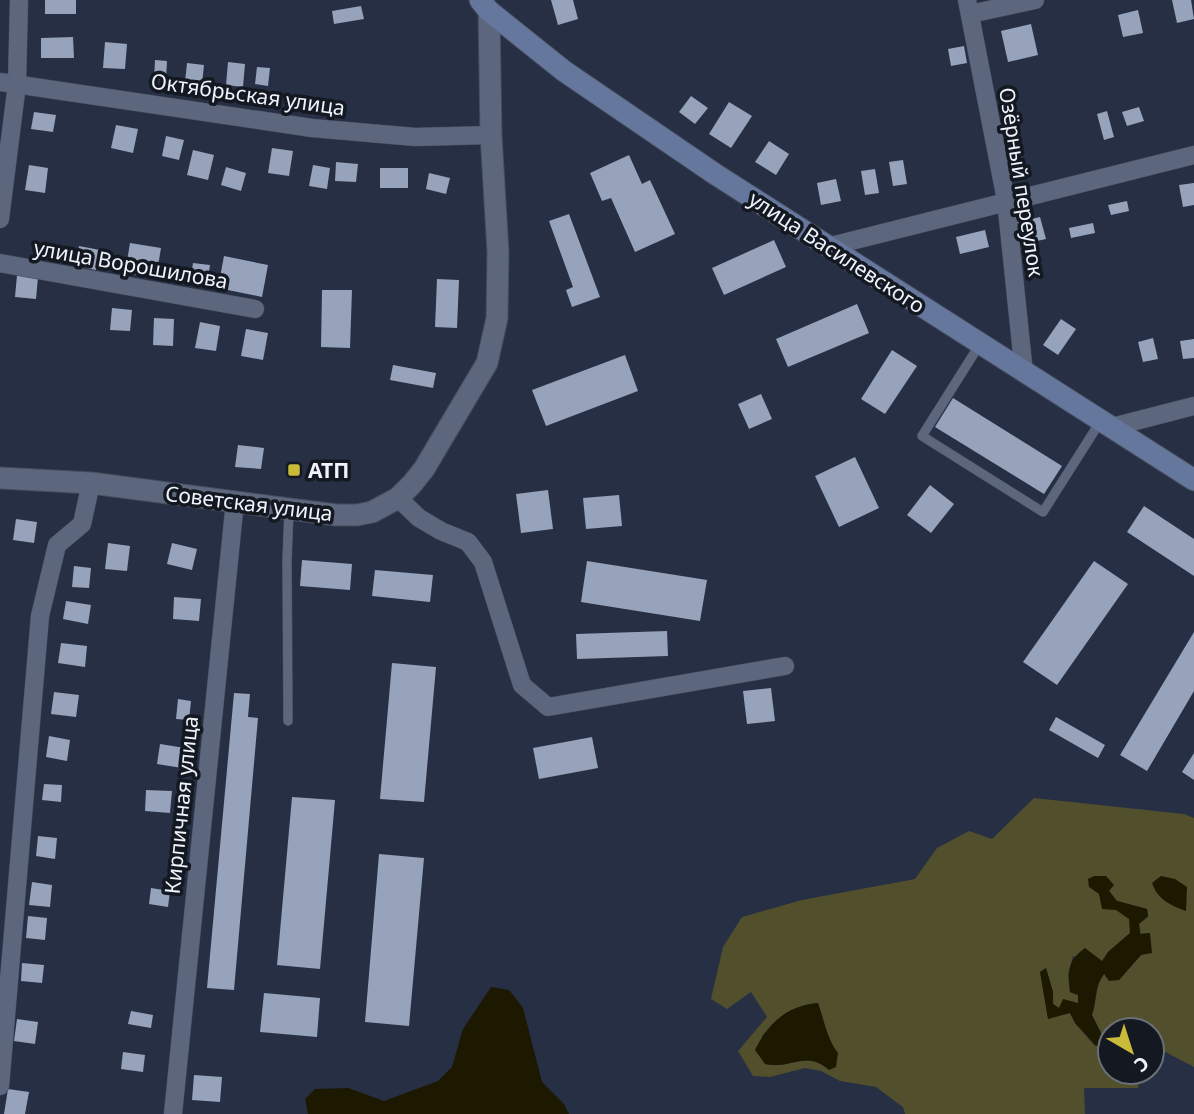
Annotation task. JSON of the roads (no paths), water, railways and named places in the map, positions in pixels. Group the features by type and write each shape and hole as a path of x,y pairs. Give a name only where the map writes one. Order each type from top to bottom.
{"main road":[{"name":"улица Василевского","path":"484,5 575,78 715,174 1194,480"}],"street":[{"path":"0,219 8,83 19,0"},
{"path":"969,7 1035,0"},
{"name":"Советская улица","path":"0,478 90,483 235,500 289,510 358,515 379,509 398,498 424,469 487,363 497,318 498,278 484,5"},
{"name":"Озёрный переулок","path":"969,7 1006,200 1024,373"},
{"name":"Октябрьская улица","path":"8,83 312,128 415,137 491,135"},
{"path":"831,246 1194,155"},
{"name":"улица Ворошилова","path":"0,263 255,309"},
{"path":"1106,424 1194,406"},
{"path":"0,1086 40,616 57,545 82,524 90,483"},
{"path":"398,498 419,519 468,542 483,562 522,685 548,707 785,666"},
{"name":"Кирпичная улица","path":"173,1114 235,500"}],"lane":[{"path":"980,344 922,436 1043,512 1106,424"},
{"path":"288,721 289,510"}],"place":[{"name":"АТП","path":"294,470"}]}
